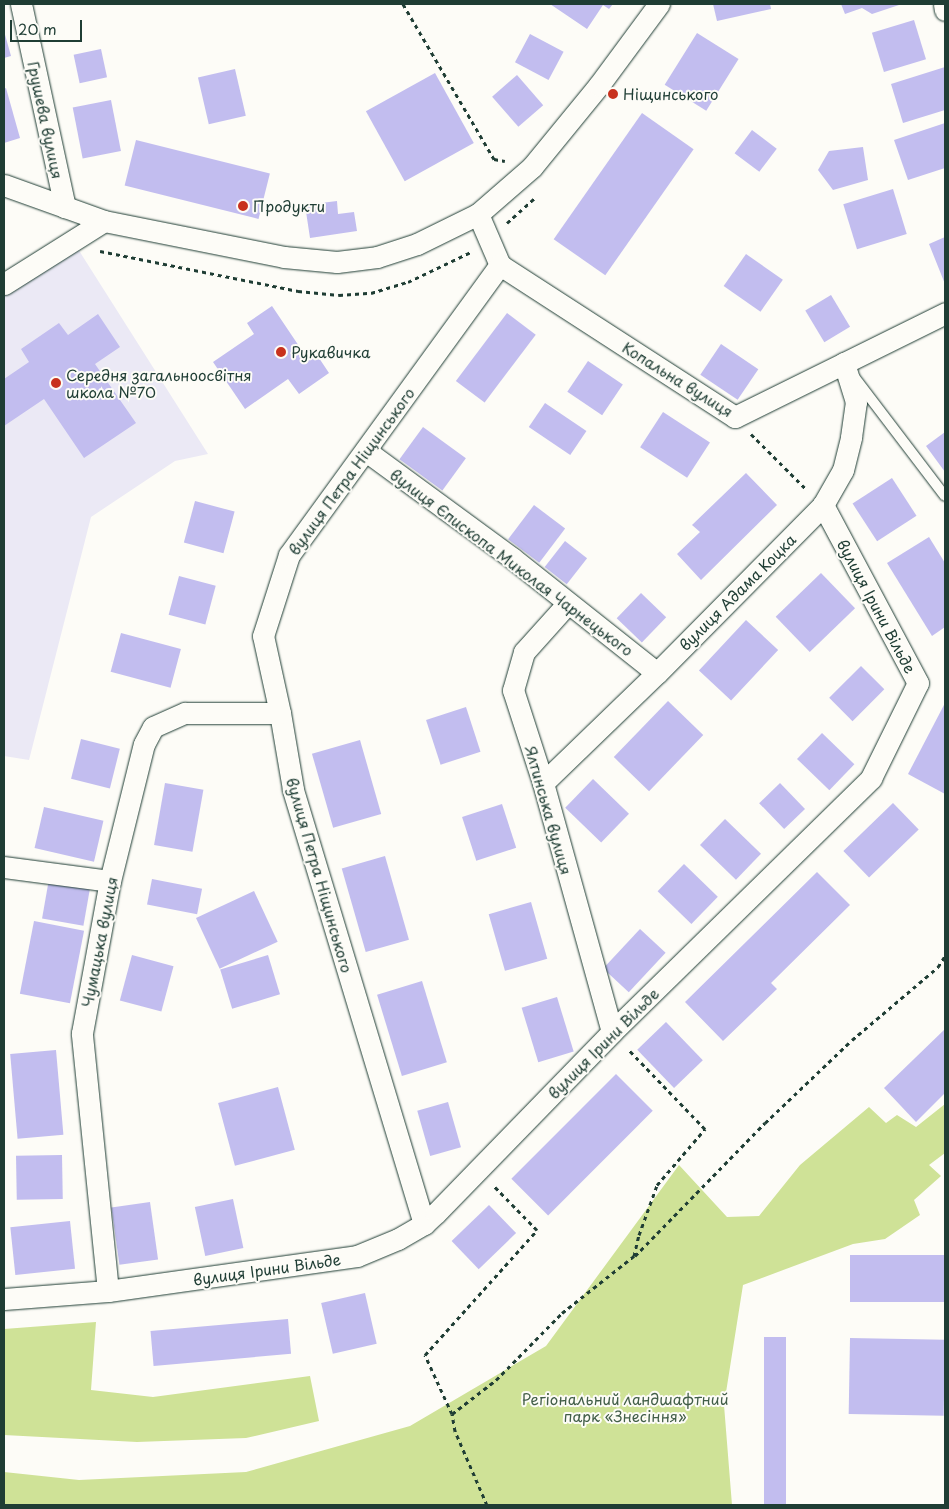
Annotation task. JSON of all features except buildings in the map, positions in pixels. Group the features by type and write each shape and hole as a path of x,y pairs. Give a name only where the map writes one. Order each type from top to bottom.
{"street":[{"name":"Грушева вулиця","path":"21,4 65,207"},
{"path":"944,4 945,10"},
{"path":"4,185 104,221 284,257 337,262 378,257 417,244 478,214 532,167 594,93 652,7"},
{"path":"478,214 500,264"},
{"path":"4,284 104,221"},
{"name":"Копальна вулиця","path":"500,264 735,417 945,312"},
{"name":"вулиця Петра Ніщинського","path":"424,1224 293,789 280,712 263,636 289,554 366,451 500,264"},
{"name":"вулиця Адама Коцка","path":"543,784 657,673 823,505 843,470 851,437 856,402 844,363"},
{"name":"вулиця Єпископа Миколая Чарнецького","path":"366,451 446,508 657,673"},
{"name":"вулиця Ірини Вільде","path":"4,1299 108,1292 357,1256 398,1239 424,1224 612,1032 871,778 918,684 823,505"},
{"name":"Ялтинська вулиця","path":"568,603 524,652 513,690 543,784 612,1032"},
{"name":"Чумацька вулиця","path":"108,1292 82,1033 110,881 144,744 153,727 185,713 280,712"},
{"path":"4,867 110,881"}],"lane":[{"path":"844,363 945,496"}],"path":[{"path":"403,4 494,159 532,167"},
{"path":"735,417 823,505"},
{"path":"452,1414 496,1380 562,1313 634,1256 765,1123 852,1040 938,968 945,956"},
{"path":"612,1032 705,1129 657,1185 639,1235 634,1256"},
{"path":"478,1169 537,1230 425,1355 427,1364 452,1414 455,1431 486,1505"}],"shaded area":[{"path":"78,249 208,454 175,461 91,517 29,760 4,756 4,296"}],"green space":[{"name":"Регіональний ландшафтний парк «Знесіння»","path":"945,1104 945,1153 929,1165 941,1176 914,1200 920,1215 885,1239 853,1244 743,1285 724,1405 732,1505 4,1505 4,1472 79,1480 246,1472 410,1426 546,1346 679,1165 727,1217 759,1216 800,1165 869,1107 886,1123 897,1115 916,1127"},
{"path":"96,1322 91,1390 153,1397 310,1376 319,1421 246,1438 137,1442 4,1435 4,1329"}],"place":[{"name":"Ніщинського","path":"613,94"},
{"name":"Продукти","path":"243,206"},
{"name":"Рукавичка","path":"281,352"},
{"name":"Середня загальноосвітня школа №70","path":"56,383"}]}
